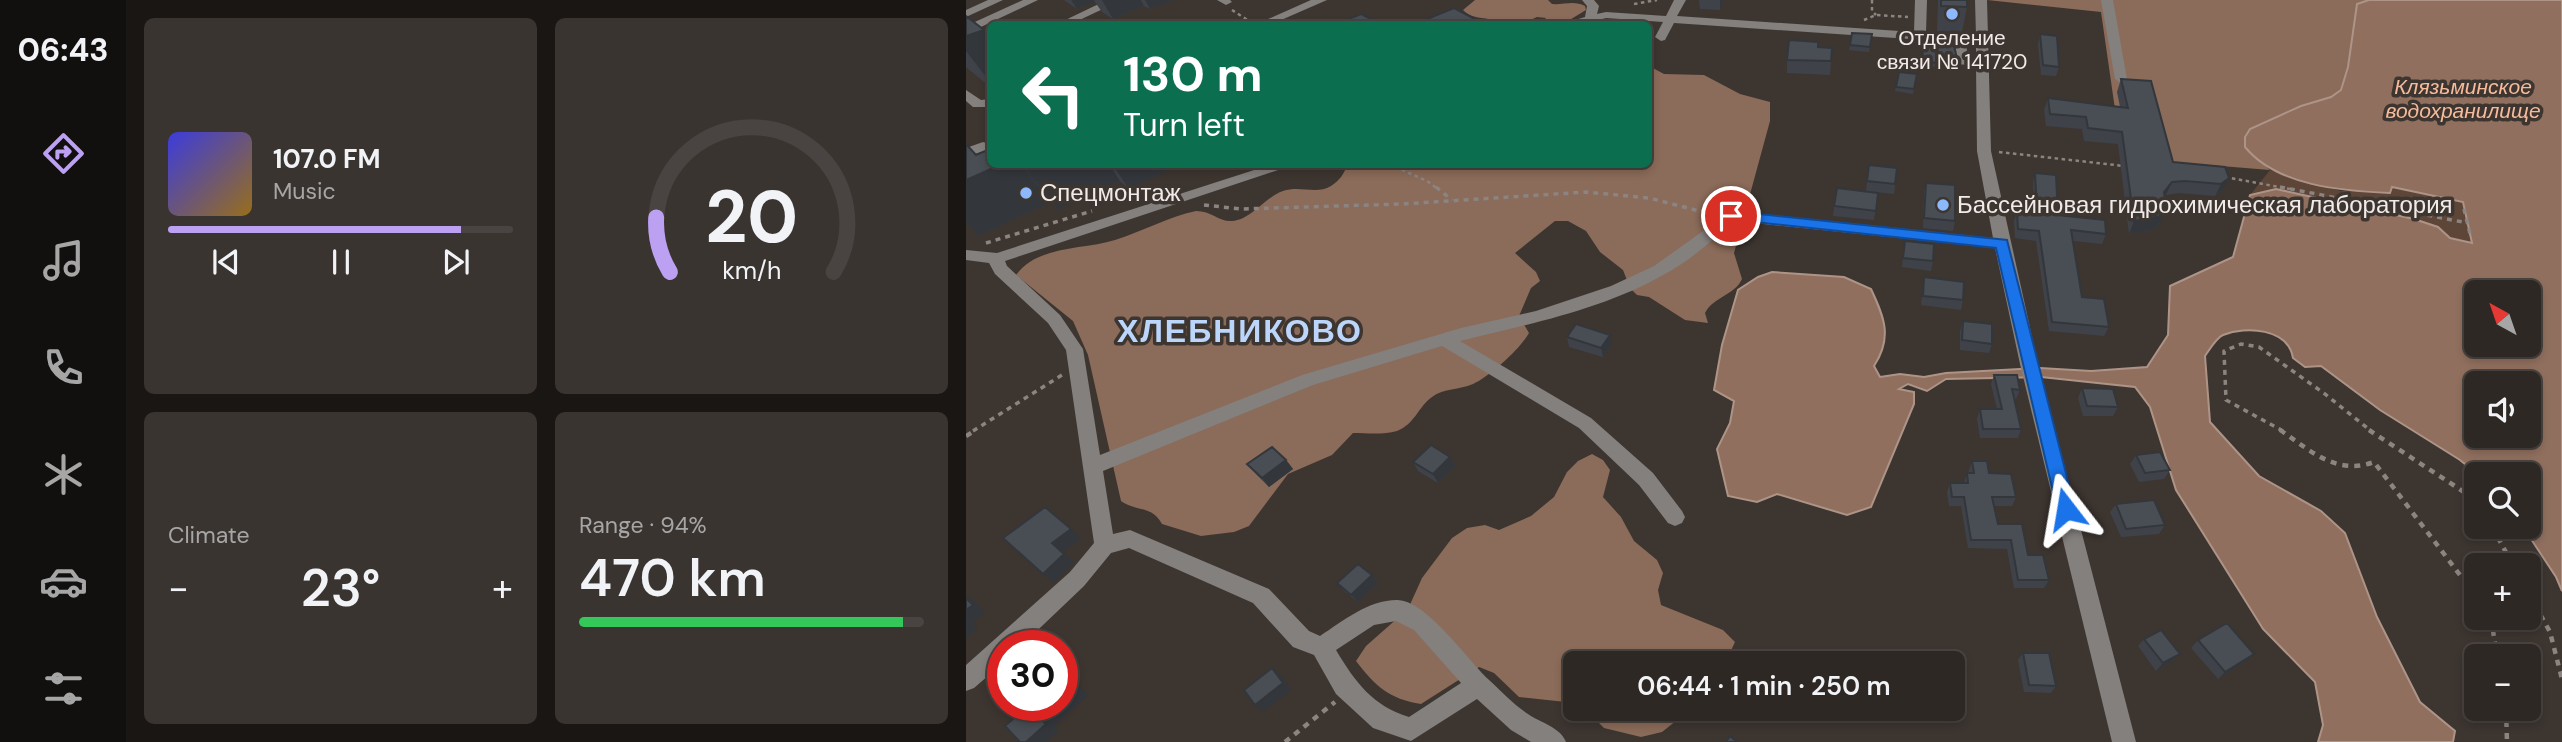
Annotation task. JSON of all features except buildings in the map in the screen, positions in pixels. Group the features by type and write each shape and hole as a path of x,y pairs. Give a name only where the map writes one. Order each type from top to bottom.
{"street":[{"path":"966,14 997,0"},
{"path":"966,30 1032,0"},
{"path":"1070,21 1116,0"},
{"path":"1270,21 1321,0"},
{"path":"1588,0 1593,6 1591,17"},
{"path":"1661,37 1680,0"},
{"path":"1920,35 1921,0"},
{"path":"1981,0 1984,151 2031,371 2124,742"},
{"path":"2107,0 2121,79"},
{"path":"1580,21 1606,15 1981,40"},
{"path":"1960,38 1961,59 1981,63"},
{"path":"966,94 978,104 987,103"},
{"path":"966,153 983,146 987,147"},
{"path":"966,256 997,258 1277,168"},
{"path":"1094,466 1308,380 1443,339 1538,317 1617,290 1670,264 1699,244 1731,216 2002,244"},
{"path":"997,258 1001,270 1054,319 1074,349 1105,545"},
{"path":"1443,339 1585,423 1646,478 1675,517"},
{"path":"1022,630 1077,579 1105,545 1130,539 1261,596 1301,639 1322,647 1349,691 1381,720 1411,729 1478,685"},
{"path":"1322,647 1369,616 1398,610 1422,623 1478,685 1518,722 1554,742"},
{"path":"966,680 987,662"}],"path":[{"path":"1872,0 1872,11 1876,15 1920,18"},
{"path":"1225,1 1250,21"},
{"path":"1984,151 2126,166"},
{"path":"1398,168 1427,181 1453,201"},
{"path":"2221,177 2468,222"},
{"path":"1196,202 1213,208 1241,209 1453,201 1586,192 1649,198 1705,213 1731,216"},
{"path":"2464,209 2471,238"},
{"path":"2464,492 2369,430 2325,394 2259,347 2241,344 2224,351 2226,400 2289,435 2309,453 2343,467 2365,468 2374,462 2464,580"},
{"path":"966,436 1076,366"},
{"path":"2541,616 2550,632 2562,679"},
{"path":"1285,742 1349,691"},
{"path":"2506,721 2507,742"}],"shaded area":[{"path":"1475,0 1548,0 1552,4 1581,4 1586,10 1568,21 1544,21 1546,18 1537,17 1528,21 1495,21 1474,17 1463,10"},
{"path":"1987,0 2369,0 2357,4 2348,67 2341,90 2331,97 2301,106 2250,129 2245,136 2245,147 2270,170 2122,158 2101,12"},
{"path":"1652,68 1664,74 1704,75 1740,94 1770,102 1770,121 1734,253 1742,279 1705,313 1708,323 1685,320 1649,297 1637,295 1630,288 1623,270 1600,252 1586,231 1568,221 1555,221 1515,253 1536,272 1540,281 1531,288 1519,316 1529,333 1512,354 1480,380 1437,394 1427,401 1408,424 1397,431 1353,433 1332,455 1288,474 1249,526 1234,532 1201,536 1162,524 1149,511 1121,501 1088,355 1073,321 1016,275 1025,265 1049,253 1115,240 1196,211 1227,221 1239,220 1283,191 1325,189 1341,177 1346,168 1652,168"},
{"path":"2270,170 2341,191 2391,187 2463,202 2472,243 2449,238 2438,227 2250,195"},
{"path":"1592,454 1603,460 1610,470 1603,497 1621,517 1634,541 1657,560 1663,573 1658,590 1661,605 1723,630 1735,642 1731,651 1563,651 1563,702 1519,697 1494,673 1479,667 1421,704 1391,695 1376,684 1356,661 1366,646 1408,609 1422,578 1452,538 1467,528 1485,525 1499,530 1531,516 1554,497 1567,472 1578,461"},
{"path":"1597,721 1676,721 1662,732 1641,737 1604,728"}],"water":[{"name":"Клязьминское водохранилище","path":"2369,0 2562,0 2562,591 2531,539 2541,539 2541,462 2464,463 2380,410 2321,366 2305,367 2293,358 2290,348 2275,335 2254,330 2232,332 2218,339 2205,356 2210,422 2259,476 2321,511 2345,533 2377,617 2420,702 2455,731 2453,742 2318,742 2323,725 2315,682 2263,629 2176,490 2150,407 2135,387 2041,377 1946,379 1927,391 1908,384 1899,389 1914,392 1914,404 1871,507 1847,515 1777,494 1757,502 1728,496 1717,449 1730,423 1734,401 1714,390 1722,345 1738,290 1758,277 1772,272 1844,277 1871,289 1883,318 1885,336 1880,356 1874,366 1880,377 1900,374 1924,377 1946,373 2040,368 2091,371 2147,367 2168,335 2170,286 2233,257 2250,195 2276,189 2414,219 2438,227 2450,238 2472,243 2463,202 2392,187 2390,193 2312,184 2274,170 2258,160 2245,147 2245,137 2250,129 2301,106 2331,97 2341,90 2348,67 2357,4"}],"place":[{"name":"Отделение связи № 141720","path":"1952,14"},
{"name":"Спецмонтаж","path":"1026,193"},
{"name":"Бассейновая гидрохимическая лаборатория","path":"1943,205"}],"district":[{"name":"ХЛЕБНИКОВО","path":"1240,331"}],"route":[{"path":"1731,216 2002,244 2066,509"}]}
